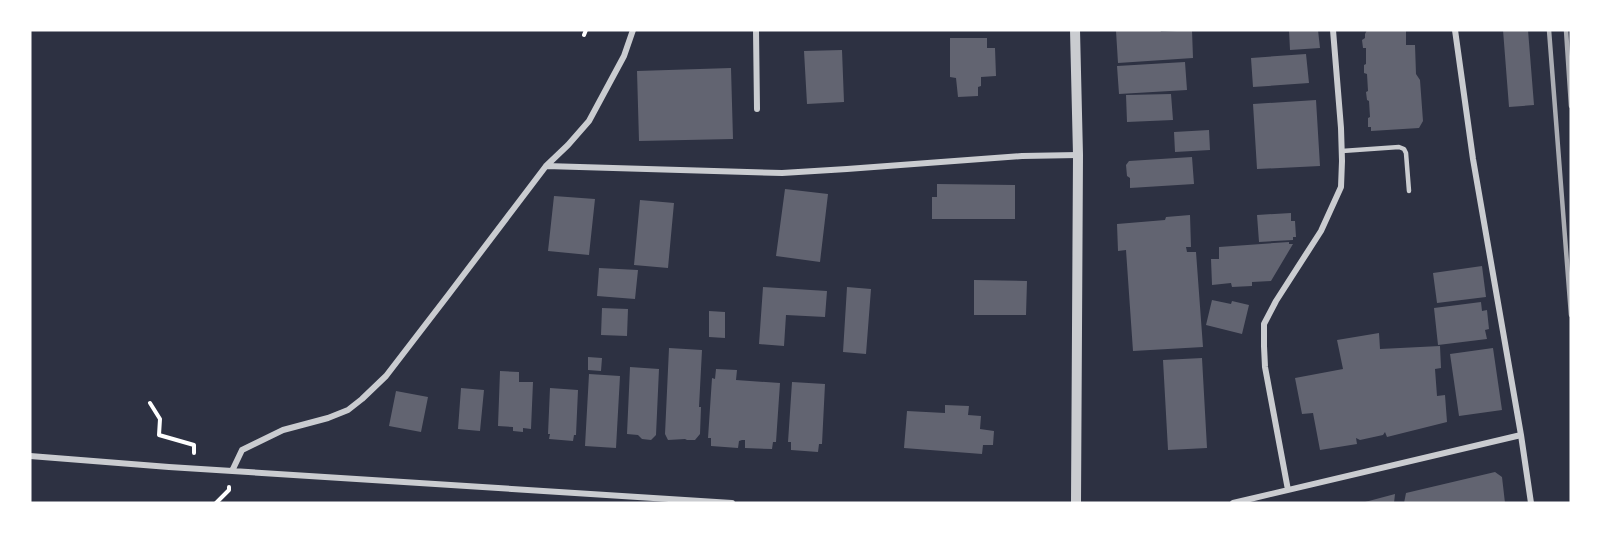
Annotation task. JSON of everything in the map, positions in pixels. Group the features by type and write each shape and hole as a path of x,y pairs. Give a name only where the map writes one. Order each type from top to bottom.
{"street":[{"path":"232,471 242,450 283,430 348,410 386,375 546,166 589,121 624,56 633,30"},
{"path":"756,30 757,109"},
{"path":"1075,30 1078,155 1076,503"},
{"path":"1288,490 1265,367 1264,324 1321,231 1341,187 1342,151 1333,30"},
{"path":"1455,30 1473,159 1531,503"},
{"path":"546,166 782,173 1022,156 1078,155"},
{"path":"1233,503 1521,435"},
{"path":"30,456 732,503"}],"lane":[{"path":"1342,151 1399,147 1404,149 1409,191"}],"path":[{"path":"150,403 160,419 159,435 194,445 194,468"}],"building":[{"path":"1160,30 1161,32 1192,30 1193,58 1118,63 1116,31"},
{"path":"1289,30 1318,30 1320,48 1290,50"},
{"path":"1367,30 1406,30 1406,45 1415,45 1416,74 1420,80 1423,121 1419,128 1371,131 1371,127 1368,127 1370,117 1366,92 1368,91 1367,74 1364,73 1366,48 1363,48 1362,40"},
{"path":"1503,30 1528,30 1534,105 1509,107"},
{"path":"950,38 987,38 987,48 995,48 996,76 981,77 978,96 958,97 956,78 950,77"},
{"path":"842,50 844,102 807,104 804,51"},
{"path":"1306,54 1309,83 1253,87 1251,58"},
{"path":"1185,62 1187,90 1119,94 1117,66"},
{"path":"731,68 733,139 639,141 637,71"},
{"path":"1171,94 1173,120 1127,122 1126,95"},
{"path":"1316,100 1320,166 1257,169 1253,104"},
{"path":"1209,130 1210,150 1175,152 1174,132"},
{"path":"1192,157 1194,184 1130,188 1126,165 1129,161"},
{"path":"937,184 1015,185 1015,219 932,219 932,197 937,197"},
{"path":"785,189 828,194 820,262 776,256"},
{"path":"554,196 595,199 589,255 548,251"},
{"path":"640,200 674,203 668,268 634,265"},
{"path":"1291,213 1291,221 1295,221 1296,237 1293,237 1293,240 1259,242 1257,215"},
{"path":"1190,215 1191,247 1186,247 1187,252 1196,252 1203,347 1133,351 1126,250 1118,251 1117,224 1165,220 1166,217"},
{"path":"1289,242 1293,244 1271,281 1252,282 1252,286 1232,287 1231,283 1212,285 1211,259 1219,259 1219,247"},
{"path":"1482,266 1486,297 1437,303 1433,273"},
{"path":"599,268 638,270 635,299 597,296"},
{"path":"974,280 1027,281 1026,315 974,315"},
{"path":"763,287 827,291 825,317 786,315 784,346 759,344"},
{"path":"847,287 871,289 866,354 843,352"},
{"path":"1212,300 1249,305 1242,334 1206,325"},
{"path":"1481,302 1482,311 1487,310 1489,329 1485,330 1487,339 1438,345 1434,308"},
{"path":"602,308 628,309 627,336 601,335"},
{"path":"709,311 725,312 725,338 709,337"},
{"path":"1379,333 1380,349 1440,346 1441,368 1435,369 1437,396 1445,395 1447,422 1387,437 1385,432 1383,435 1360,440 1356,438 1357,444 1320,450 1313,413 1302,414 1295,378 1343,369 1337,340"},
{"path":"669,348 702,350 700,434 695,440 668,440 665,434"},
{"path":"1493,348 1502,410 1459,416 1450,354"},
{"path":"588,357 602,358 601,371 588,370"},
{"path":"1202,358 1207,448 1168,450 1163,360"},
{"path":"630,367 659,369 656,435 651,440 627,434"},
{"path":"716,369 737,370 736,380 780,383 776,442 773,442 772,449 745,448 745,440 739,441 738,448 711,446 711,438 708,438 712,378 715,379"},
{"path":"500,371 519,372 519,382 533,382 531,429 523,428 523,432 513,431 513,427 498,426"},
{"path":"589,374 620,376 616,448 585,446"},
{"path":"792,382 825,384 822,444 819,444 818,452 791,450 791,442 788,442"},
{"path":"461,388 484,390 480,431 458,429"},
{"path":"550,388 578,390 576,435 573,441 549,439"},
{"path":"396,391 428,397 421,432 389,426"},
{"path":"945,405 969,406 968,415 981,416 980,429 994,431 993,445 983,445 982,454 904,448 907,411 945,413"},
{"path":"1495,472 1502,477 1505,503 1404,503 1406,493"},
{"path":"1395,494 1394,503 1365,503 1365,502"}],"railway":[{"path":"1549,30 1571,315"},
{"path":"1566,30 1571,106"}]}
